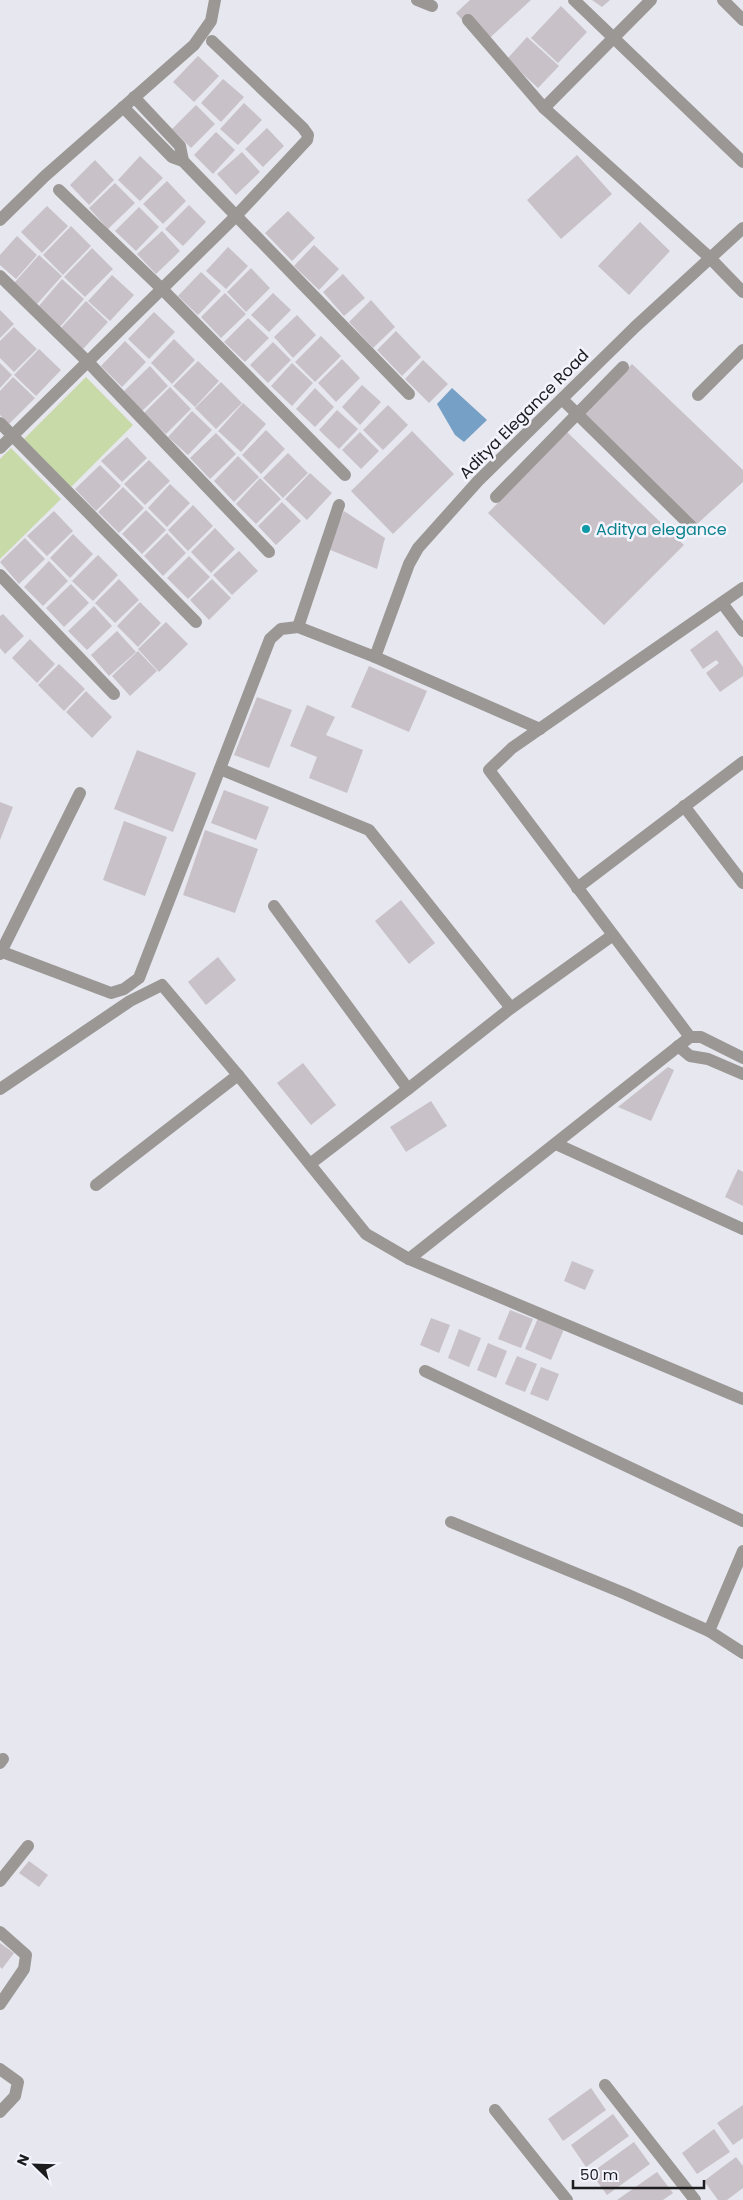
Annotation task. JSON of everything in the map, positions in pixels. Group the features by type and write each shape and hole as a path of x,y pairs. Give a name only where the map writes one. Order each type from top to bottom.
{"street":[{"path":"0,220 45,176 194,44 211,21 215,0"},
{"path":"417,0 432,6"},
{"path":"574,0 743,162"},
{"path":"544,108 651,0"},
{"path":"723,0 743,20"},
{"path":"468,20 544,108 710,257 743,292"},
{"path":"0,448 235,217 304,144 308,135 303,128 212,41"},
{"path":"134,97 180,146 183,161"},
{"path":"123,107 172,157 183,161 235,217 409,394"},
{"path":"59,190 162,289 345,475"},
{"name":"Aditya Elegance Road","path":"376,657 409,564 418,548 478,481 710,257 743,228"},
{"path":"0,276 88,362 269,552"},
{"path":"698,395 743,350"},
{"path":"496,497 623,367"},
{"path":"558,403 692,527"},
{"path":"0,423 196,622"},
{"path":"298,627 339,504"},
{"path":"0,575 114,694"},
{"path":"690,1037 489,770 512,748 743,588"},
{"path":"722,603 743,631"},
{"path":"80,793 0,952 111,993 124,989 139,978 270,639 281,629 298,627 376,657 540,729"},
{"path":"577,888 743,762"},
{"path":"220,769 369,830 511,1008"},
{"path":"684,806 743,883"},
{"path":"274,906 408,1089"},
{"path":"310,1164 511,1008 613,935"},
{"path":"0,1088 130,1001 162,985 238,1075 366,1234 409,1259 743,1400"},
{"path":"409,1259 690,1037 701,1037 743,1058"},
{"path":"708,1059 712,1044"},
{"path":"678,1046 690,1056 708,1059 743,1074"},
{"path":"96,1185 238,1075"},
{"path":"556,1144 743,1229"},
{"path":"425,1372 743,1521"},
{"path":"451,1522 626,1594 709,1631 743,1653"},
{"path":"709,1631 743,1551"},
{"path":"0,1881 28,1846"},
{"path":"0,1932 26,1955 24,1969 0,2004"},
{"path":"0,2069 18,2082 15,2096 0,2112"},
{"path":"604,2085 696,2200"},
{"path":"495,2110 566,2200"}],"green space":[{"path":"86,377 133,425 71,487 24,439"},
{"path":"11,448 61,499 0,559 0,459"}],"water":[{"path":"452,388 487,420 464,442 455,435 437,404"}],"building":[{"path":"470,0 531,0 483,44 456,13"},
{"path":"592,0 610,0 602,7"},
{"path":"561,6 587,32 558,63 531,38"},
{"path":"527,37 559,66 538,88 507,59"},
{"path":"198,56 219,76 194,102 173,82"},
{"path":"223,79 244,97 221,122 201,103"},
{"path":"244,103 262,120 238,145 220,129"},
{"path":"196,105 215,124 191,148 172,129"},
{"path":"267,128 284,146 263,167 245,149"},
{"path":"216,132 235,150 213,174 194,155"},
{"path":"242,152 260,172 236,195 217,174"},
{"path":"577,155 612,194 561,239 527,200"},
{"path":"140,156 163,178 140,201 118,180"},
{"path":"95,160 114,180 89,205 70,185"},
{"path":"167,181 186,201 163,224 143,204"},
{"path":"115,183 135,203 108,229 89,208"},
{"path":"189,205 206,222 183,246 165,229"},
{"path":"47,206 68,226 42,253 21,232"},
{"path":"139,207 159,227 136,251 115,231"},
{"path":"288,211 315,238 292,261 265,233"},
{"path":"640,222 670,251 629,295 598,266"},
{"path":"71,226 91,246 63,275 43,255"},
{"path":"162,231 180,251 156,274 137,254"},
{"path":"17,236 37,255 16,279 0,265 0,255"},
{"path":"314,245 339,269 319,290 294,266"},
{"path":"228,247 248,266 226,289 206,271"},
{"path":"92,248 113,269 85,297 64,277"},
{"path":"39,255 62,276 37,304 14,283"},
{"path":"251,268 270,288 246,312 227,292"},
{"path":"201,272 221,291 198,315 178,296"},
{"path":"343,274 365,298 344,316 323,292"},
{"path":"112,275 134,295 110,321 88,301"},
{"path":"62,279 84,299 60,327 38,307"},
{"path":"225,293 246,314 221,338 201,317"},
{"path":"273,293 291,310 269,332 251,315"},
{"path":"371,300 395,327 373,348 349,322"},
{"path":"86,301 108,322 83,349 61,328"},
{"path":"0,310 14,324 0,338"},
{"path":"154,312 175,332 149,359 128,339"},
{"path":"297,315 316,335 293,358 274,337"},
{"path":"248,318 269,338 245,362 224,342"},
{"path":"14,327 37,349 14,372 0,358 0,341"},
{"path":"396,331 421,357 402,376 377,350"},
{"path":"321,336 341,356 315,382 295,362"},
{"path":"174,339 195,360 172,384 151,363"},
{"path":"125,341 146,362 122,387 101,366"},
{"path":"273,342 291,360 268,383 250,365"},
{"path":"39,349 61,370 36,396 14,375"},
{"path":"342,359 360,378 336,402 318,383"},
{"path":"423,360 448,384 429,403 405,379"},
{"path":"198,361 219,381 195,407 173,386"},
{"path":"0,363 12,375 0,388"},
{"path":"292,363 313,383 292,406 271,386"},
{"path":"632,364 743,470 743,482 696,525 582,414"},
{"path":"150,366 168,386 142,411 124,391"},
{"path":"13,377 35,398 9,424 0,415 0,391"},
{"path":"221,382 242,403 216,429 195,408"},
{"path":"362,385 381,402 360,425 342,407"},
{"path":"170,387 191,409 166,434 144,413"},
{"path":"315,388 334,407 315,427 296,409"},
{"path":"243,403 266,424 241,452 218,431"},
{"path":"388,405 408,425 383,450 363,430"},
{"path":"337,410 358,429 339,449 319,430"},
{"path":"192,411 212,430 188,455 168,437"},
{"path":"266,430 285,449 261,474 242,455"},
{"path":"412,431 454,474 393,534 351,491"},
{"path":"360,432 379,451 361,469 342,450"},
{"name":"Aditya elegance","path":"567,432 684,545 604,625 488,513"},
{"path":"216,433 236,454 210,479 190,458"},
{"path":"127,437 147,458 122,482 101,461"},
{"path":"288,453 308,473 283,498 263,478"},
{"path":"238,456 259,477 234,502 214,481"},
{"path":"149,460 170,481 145,505 124,484"},
{"path":"100,465 121,486 96,511 75,489"},
{"path":"310,473 332,493 307,520 285,499"},
{"path":"260,478 281,499 256,524 236,504"},
{"path":"170,484 190,503 167,527 148,508"},
{"path":"123,487 144,508 119,533 98,512"},
{"path":"282,502 301,521 276,545 258,526"},
{"path":"193,505 213,526 188,551 168,530"},
{"path":"146,510 166,530 142,554 122,534"},
{"path":"54,511 73,531 47,556 27,536"},
{"path":"344,511 385,538 377,569 328,549"},
{"path":"215,528 235,549 211,573 191,552"},
{"path":"167,533 186,553 163,576 144,556"},
{"path":"73,534 93,554 70,578 50,558"},
{"path":"25,538 45,559 19,584 0,562"},
{"path":"239,551 258,571 232,595 213,575"},
{"path":"98,555 118,575 93,601 72,581"},
{"path":"189,556 210,577 188,599 167,578"},
{"path":"49,561 68,581 43,606 24,587"},
{"path":"119,579 139,600 115,623 95,603"},
{"path":"212,579 231,598 209,620 190,600"},
{"path":"71,584 89,603 64,627 46,608"},
{"path":"140,602 161,623 138,647 117,626"},
{"path":"94,606 112,626 87,650 68,631"},
{"path":"3,614 24,636 5,654 0,648 0,616"},
{"path":"166,622 188,644 159,672 138,649"},
{"path":"717,630 743,667 743,676 720,692 706,673 719,663 716,660 703,669 690,650"},
{"path":"117,631 136,652 109,676 91,655"},
{"path":"30,639 55,664 37,683 12,658"},
{"path":"138,651 157,671 130,696 112,676"},
{"path":"59,664 85,689 64,711 38,685"},
{"path":"369,666 427,691 409,732 351,707"},
{"path":"86,691 112,717 92,738 66,712"},
{"path":"257,697 292,710 269,768 234,755"},
{"path":"307,705 335,717 326,735 363,750 347,793 309,778 317,757 290,746"},
{"path":"137,750 196,773 173,832 114,809"},
{"path":"224,790 269,807 256,840 211,823"},
{"path":"0,802 13,807 0,840"},
{"path":"124,821 167,837 145,896 103,880"},
{"path":"205,830 258,849 235,913 183,895"},
{"path":"401,900 435,943 409,964 375,921"},
{"path":"218,957 236,980 206,1005 188,982"},
{"path":"303,1063 336,1105 311,1125 277,1083"},
{"path":"668,1067 674,1070 651,1121 618,1107"},
{"path":"431,1101 447,1126 406,1152 390,1127"},
{"path":"738,1169 743,1172 743,1206 725,1197"},
{"path":"572,1261 594,1270 585,1290 564,1281"},
{"path":"510,1310 533,1319 521,1348 498,1339"},
{"path":"431,1318 450,1325 439,1353 420,1345"},
{"path":"538,1318 564,1329 551,1360 525,1349"},
{"path":"459,1329 481,1338 469,1367 448,1358"},
{"path":"488,1343 507,1351 496,1378 477,1370"},
{"path":"517,1356 537,1364 525,1392 505,1384"},
{"path":"541,1367 559,1374 548,1401 530,1394"},
{"path":"29,1861 48,1875 39,1887 19,1873"},
{"path":"0,1943 14,1953 2,1969 0,1967"},
{"path":"591,2088 606,2110 563,2141 548,2119"},
{"path":"743,2105 743,2138 733,2145 717,2123"},
{"path":"613,2114 629,2136 586,2167 571,2145"},
{"path":"714,2129 730,2152 697,2174 682,2153"},
{"path":"634,2142 650,2164 607,2195 591,2173"},
{"path":"736,2157 743,2166 743,2188 727,2200 718,2200 704,2181"},
{"path":"657,2172 673,2193 663,2200 617,2200"}],"place":[{"name":"Aditya elegance","path":"586,529"}]}
